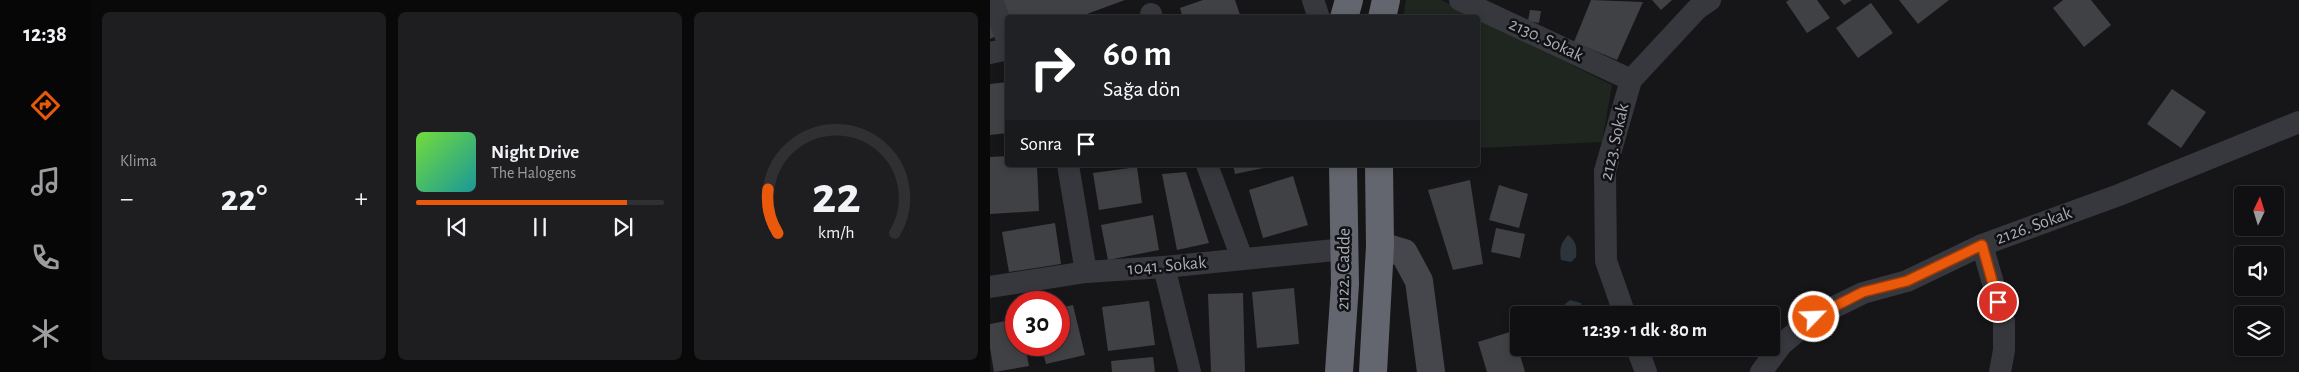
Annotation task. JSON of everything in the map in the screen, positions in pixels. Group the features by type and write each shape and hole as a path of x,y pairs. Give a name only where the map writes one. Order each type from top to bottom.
{"highway":[{"path":"1345,15 1348,0"},
{"path":"1383,15 1386,0"},
{"name":"2122. Cadde","path":"1339,372 1345,284 1343,167"},
{"name":"2122. Cadde","path":"1372,372 1380,246 1379,167"}],"street":[{"path":"992,0 1005,34"},
{"path":"1313,0 1317,15"},
{"name":"2130. Sokak","path":"1460,0 1631,80"},
{"name":"2123. Sokak","path":"1622,306 1606,261 1605,171 1631,80 1697,9 1710,0"},
{"path":"990,53 1005,50"},
{"name":"2126. Sokak","path":"1761,372 1782,344 1814,317 1863,292 1907,281 1982,245 2118,195 2299,122"},
{"path":"1068,167 1086,272"},
{"path":"1208,167 1242,258"},
{"path":"1982,245 2004,321 2004,350 2000,372"},
{"path":"1380,246 1404,254 1419,281 1431,372"},
{"name":"1041. Sokak","path":"990,287 1086,272 1164,268 1242,258 1345,249"},
{"path":"1164,268 1190,372"},
{"path":"1640,356 1646,372"}],"shaded area":[{"path":"1406,0 1441,0 1472,15 1404,15"},
{"path":"1480,19 1612,85 1602,142 1480,148"},
{"path":"1568,235 1576,247 1576,257 1571,262 1561,260 1560,256 1561,246"},
{"path":"1570,300 1581,303 1581,306 1564,306"}],"building":[{"path":"999,0 1125,0 1084,15 1006,15"},
{"path":"1203,0 1235,0 1240,15 1182,15 1180,8"},
{"path":"1591,0 1643,2 1617,60 1574,42"},
{"path":"1652,0 1672,0 1661,10"},
{"path":"1789,0 1817,0 1830,18 1807,33 1786,2"},
{"path":"1840,0 1852,0 1844,5"},
{"path":"1899,0 1949,0 1918,24"},
{"path":"2063,0 2091,0 2111,25 2084,47 2053,8"},
{"path":"1871,3 1893,33 1858,58 1836,28"},
{"path":"1530,10 1541,11 1539,23 1528,21"},
{"path":"990,21 996,36 990,39"},
{"path":"1005,82 1005,133 990,135 990,84"},
{"path":"2172,89 2206,112 2181,148 2147,124"},
{"path":"1005,156 1005,167 1037,167 1039,211 990,214 990,157"},
{"path":"1137,167 1142,203 1099,210 1093,173"},
{"path":"1233,167 1268,167 1235,174"},
{"path":"1186,172 1209,243 1177,250 1162,174"},
{"path":"1293,176 1308,225 1263,238 1249,190"},
{"path":"1470,180 1483,264 1453,270 1428,190"},
{"path":"1499,185 1528,194 1519,228 1489,220"},
{"path":"1153,215 1159,250 1108,260 1101,225"},
{"path":"1055,223 1061,264 1009,272 1002,232"},
{"path":"1496,228 1525,234 1520,258 1491,252"},
{"path":"1294,288 1299,344 1257,348 1252,292"},
{"path":"1243,293 1245,372 1211,372 1208,294"},
{"path":"1149,301 1155,345 1108,351 1102,307"},
{"path":"1073,305 1085,355 1046,364 1044,356 1070,356 1070,306"},
{"path":"1005,321 1005,356 1027,356 1029,366 994,372 990,348 990,324"},
{"path":"1510,332 1510,356 1520,356 1525,372 1487,372 1478,342"},
{"path":"1153,357 1155,372 1112,372 1111,361"}],"route":[{"path":"1814,317 1836,308 1863,292 1907,281 1982,245 1998,302"}]}
